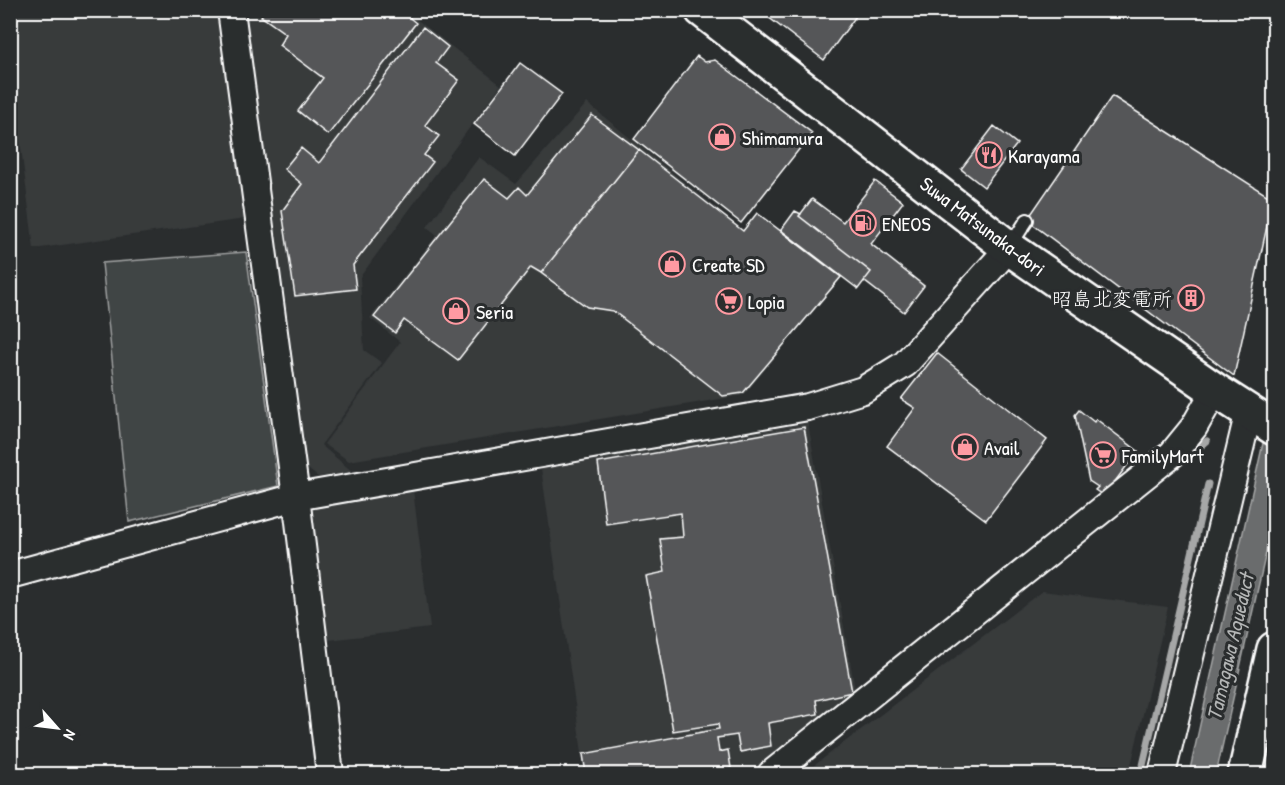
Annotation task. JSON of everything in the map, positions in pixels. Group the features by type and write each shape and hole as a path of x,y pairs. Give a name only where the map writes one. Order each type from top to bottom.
{"street":[{"path":"231,10 296,497 330,774"},
{"name":"Suwa Matsunaka-dori","path":"702,10 1009,248 1215,390 1263,420"},
{"path":"10,575 296,497 808,407 863,390 904,364 1009,248"},
{"path":"771,774 1172,454 1194,427 1215,390"},
{"path":"1162,774 1263,420"},
{"path":"1245,774 1268,709 1275,649"}],"lane":[{"path":"1009,248 1027,220"}],"shaded area":[{"path":"10,11 216,11 245,219 34,249 11,70"},
{"path":"246,11 406,11 501,85 360,277 364,350 382,363 321,445 354,473 318,477 304,466"},
{"path":"587,103 743,230 757,213 841,277 744,395 349,461 324,444 400,342 370,318 437,235 427,227 479,157 516,184"},
{"path":"246,252 278,486 129,522 102,263"},
{"path":"808,423 856,695 755,774 585,774 541,468"},
{"path":"413,489 430,628 321,641 305,523 313,506"},
{"path":"1042,591 1168,607 1129,774 803,774"}],"water":[{"name":"Tamagawa Aqueduct","path":"1274,394 1274,517 1216,774 1189,774"}],"building":[{"path":"266,10 400,10 416,23 328,135 298,111 323,78 279,45 286,34 261,16"},
{"path":"759,10 858,10 859,12 824,60"},
{"path":"423,27 448,47 436,63 459,80 425,125 439,136 424,155 433,162 353,265 356,289 295,296 282,211 302,184 284,169 301,148 319,163"},
{"path":"697,56 705,62 715,60 812,133 741,223 634,139"},
{"path":"520,63 562,94 515,156 474,124"},
{"name":"昭島北変電所","path":"1112,96 1273,199 1234,376 1027,220"},
{"path":"592,115 639,150 541,273 531,267 458,360 404,320 395,333 374,317 484,179 509,198 519,187 527,195"},
{"path":"994,126 1017,144 984,187 961,169"},
{"path":"639,150 743,231 757,213 841,277 743,393 723,396 613,311 587,307 541,273"},
{"path":"875,181 903,202 871,244 924,286 904,312 864,281 871,272 799,216 812,199 843,222"},
{"path":"795,211 871,272 858,289 781,230"},
{"path":"937,353 1047,440 986,520 887,446 915,408 901,399"},
{"path":"1079,410 1094,422 1096,419 1138,451 1104,496 1095,490 1098,487 1089,481 1075,415"},
{"path":"804,427 852,692 816,700 818,714 768,723 771,746 740,752 737,735 717,738 719,752 728,750 731,768 723,770 724,774 586,774 583,754 719,729 718,724 673,731 646,576 665,572 660,539 683,537 681,513 606,524 598,463"}],"waterway":[{"path":"1176,466 1207,441"},
{"path":"1141,774 1208,484"}],"place":[{"name":"Shimamura","path":"722,137"},
{"name":"Karayama","path":"989,155"},
{"name":"ENEOS","path":"863,223"},
{"name":"Create SD","path":"672,264"},
{"name":"昭島北変電所","path":"1191,298"},
{"name":"Lopia","path":"729,301"},
{"name":"Seria","path":"456,311"},
{"name":"Avail","path":"965,447"},
{"name":"FamilyMart","path":"1103,455"}]}
